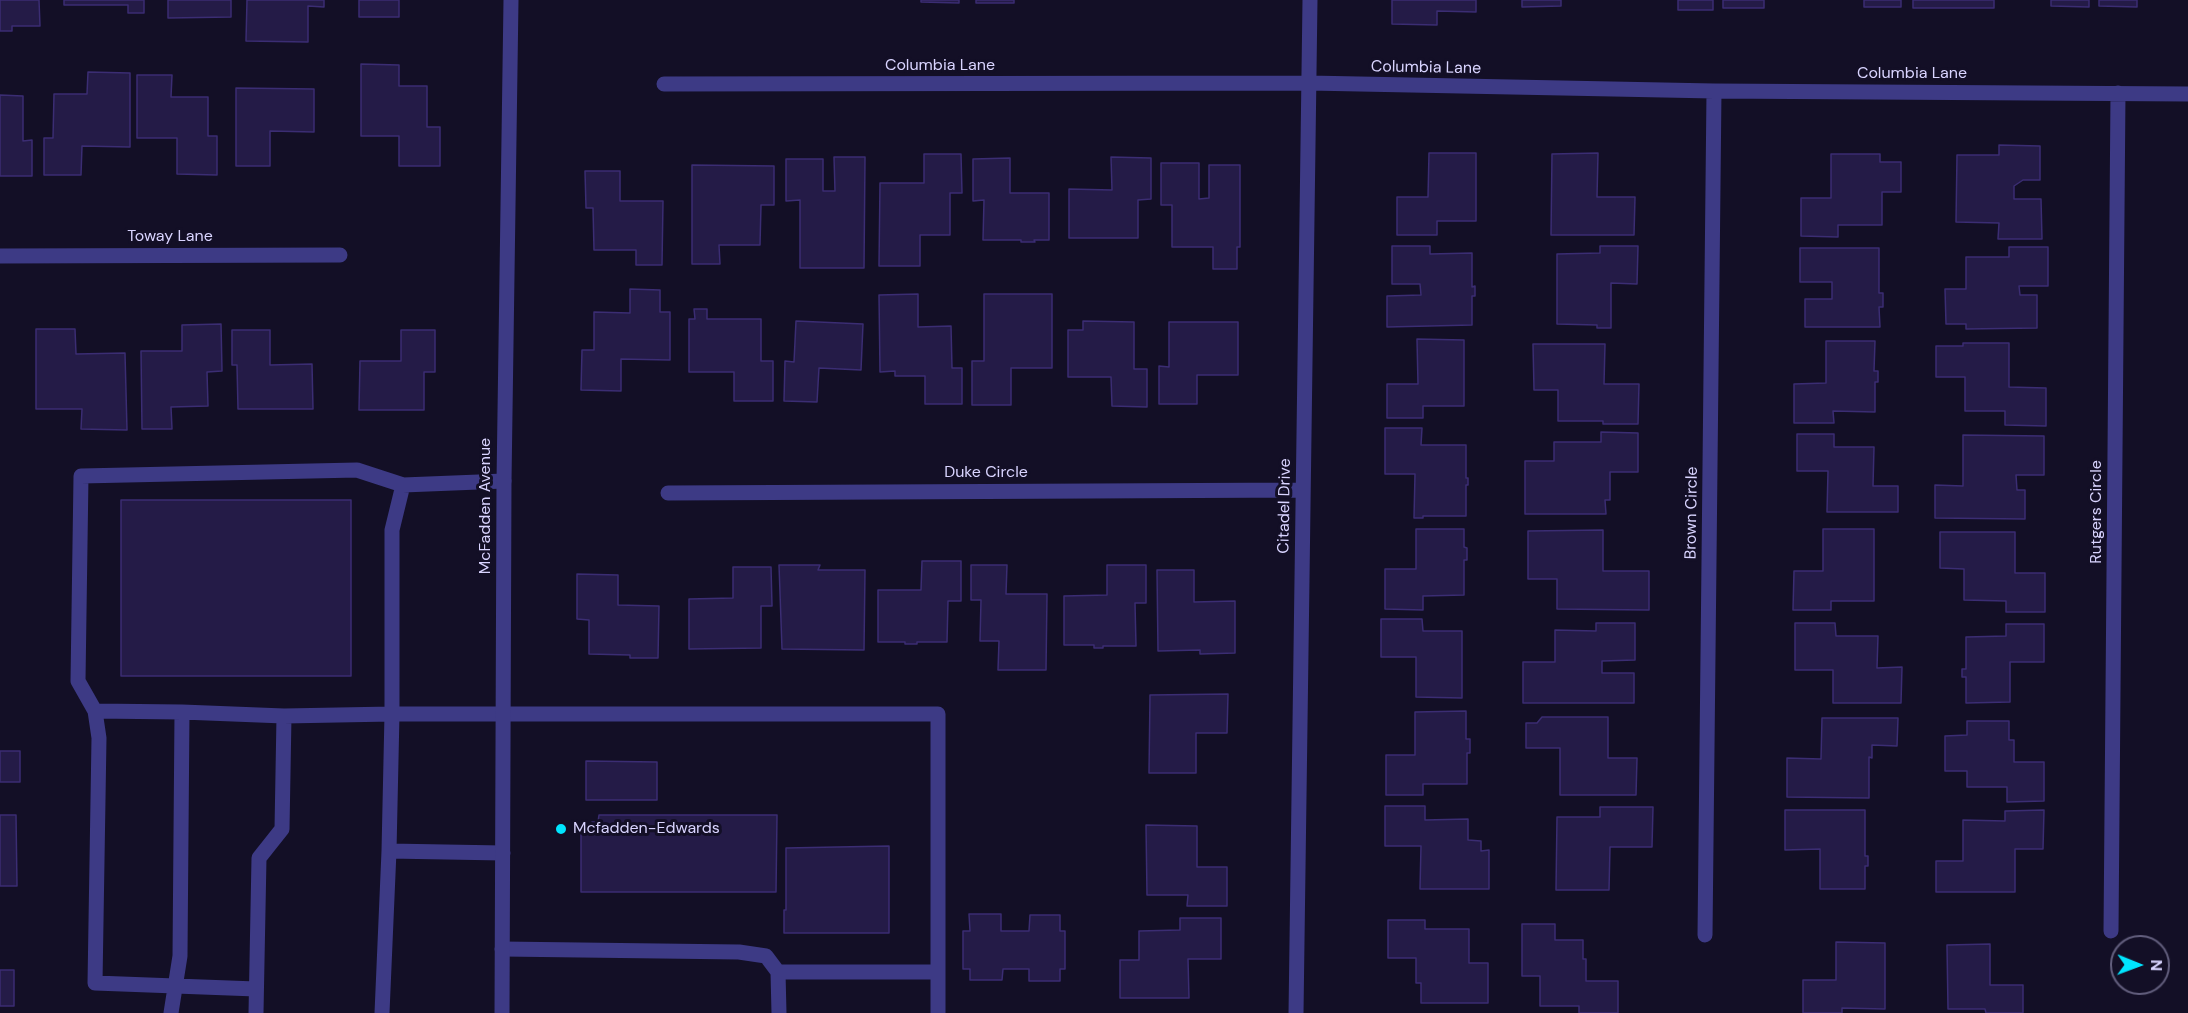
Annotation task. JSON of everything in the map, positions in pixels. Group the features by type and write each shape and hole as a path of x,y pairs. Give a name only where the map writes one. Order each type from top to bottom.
{"street":[{"name":"McFadden Avenue","path":"502,1013 504,481 511,0"},
{"name":"Citadel Drive","path":"1296,1013 1310,0"},
{"name":"Columbia Lane","path":"664,84 1309,83 1714,91 2188,93"},
{"name":"Brown Circle","path":"1705,935 1714,91"},
{"name":"Rutgers Circle","path":"2111,931 2118,93"},
{"name":"Toway Lane","path":"0,256 340,255"},
{"path":"256,989 95,983 99,750 95,711 78,681 81,476 357,470 403,485 504,481"},
{"path":"382,1013 389,851 393,530 403,485"},
{"name":"Duke Circle","path":"668,493 1303,490"},
{"path":"95,711 284,716 938,714 938,1013"},
{"path":"171,1013 180,956 182,712"},
{"path":"256,1013 259,858 282,829 284,716"},
{"path":"389,851 503,853"},
{"path":"502,949 739,952 766,956 778,972 779,1013"},
{"path":"778,972 938,972"}],"building":[{"path":"0,0 39,0 40,26 12,26 12,31 0,31"},
{"path":"64,0 144,0 144,13 128,13 128,5 64,5"},
{"path":"168,0 231,0 231,17 168,18"},
{"path":"247,0 324,0 324,7 308,6 308,42 246,41"},
{"path":"359,0 399,0 399,17 359,17"},
{"path":"921,0 959,0 959,3 921,2"},
{"path":"976,0 1014,0 1014,3 976,3"},
{"path":"1392,0 1476,0 1476,12 1437,11 1437,25 1392,24"},
{"path":"1522,0 1561,0 1561,6 1522,7"},
{"path":"1678,0 1713,0 1713,10 1678,10"},
{"path":"1723,0 1764,0 1764,8 1723,8"},
{"path":"1864,0 1901,0 1901,7 1864,7"},
{"path":"1913,0 1994,0 1994,8 1913,8"},
{"path":"2051,0 2089,0 2089,7 2051,6"},
{"path":"2099,0 2137,0 2137,7 2099,6"},
{"path":"361,64 399,65 399,86 427,86 427,127 440,127 440,166 399,166 399,136 361,136"},
{"path":"88,72 130,73 130,147 82,146 81,175 44,175 44,138 53,138 54,94 87,94"},
{"path":"137,75 172,75 171,97 208,97 208,136 217,136 217,175 177,174 177,138 137,138"},
{"path":"236,88 314,89 314,132 270,131 270,166 236,166"},
{"path":"0,95 23,96 23,141 32,140 32,176 0,176"},
{"path":"1999,145 2040,146 2040,180 2023,180 2014,186 2014,199 2041,199 2042,239 1998,239 1999,223 1956,222 1957,155 1999,155"},
{"path":"1429,153 1476,153 1476,221 1437,221 1437,235 1397,235 1397,197 1428,197"},
{"path":"1598,153 1597,197 1635,197 1634,235 1551,235 1552,154"},
{"path":"924,154 961,154 962,193 950,193 950,235 920,235 920,266 879,266 880,183 924,183"},
{"path":"1831,154 1880,154 1880,162 1901,162 1901,192 1882,192 1882,225 1838,225 1838,237 1801,236 1801,198 1831,198"},
{"path":"834,157 865,157 864,268 800,268 800,200 786,201 786,159 823,159 823,191 835,191"},
{"path":"1111,157 1151,158 1151,199 1138,200 1138,238 1069,238 1069,189 1112,190"},
{"path":"1010,158 1010,193 1049,193 1049,240 1021,242 1021,240 983,240 984,200 973,201 973,159"},
{"path":"1161,163 1199,163 1199,199 1209,198 1209,165 1240,165 1240,247 1237,247 1237,269 1213,269 1213,247 1172,247 1172,205 1161,205"},
{"path":"692,165 774,166 774,205 761,205 760,245 719,245 720,264 692,264"},
{"path":"585,171 620,171 620,201 663,201 662,265 636,265 636,250 594,250 593,208 586,208"},
{"path":"1392,246 1430,246 1430,254 1472,253 1472,287 1475,286 1475,296 1472,296 1472,325 1387,327 1387,296 1421,295 1420,284 1392,284"},
{"path":"1600,246 1638,246 1637,284 1611,283 1611,328 1597,328 1597,325 1557,324 1557,254 1600,253"},
{"path":"2009,247 2048,247 2048,286 2019,286 2020,295 2037,295 2037,328 1966,329 1966,324 1946,324 1945,289 1966,289 1966,257 2009,257"},
{"path":"1800,248 1879,248 1879,293 1883,293 1883,307 1879,307 1880,327 1805,327 1805,299 1832,299 1832,282 1800,282"},
{"path":"630,289 660,290 660,312 670,312 670,360 621,359 621,391 581,390 582,350 594,350 594,312 630,313"},
{"path":"918,294 918,327 951,326 952,368 962,368 962,404 925,404 925,376 895,376 895,371 880,372 879,295"},
{"path":"984,294 1052,294 1052,368 1011,368 1011,405 972,405 972,361 984,361"},
{"path":"694,309 707,309 707,319 761,319 761,361 773,361 773,401 734,401 734,372 689,372 689,319 695,319"},
{"path":"796,321 863,324 861,370 819,368 817,402 784,401 785,361 794,362"},
{"path":"1083,321 1134,322 1134,369 1147,369 1147,407 1112,406 1111,377 1068,377 1068,330 1083,330"},
{"path":"1169,322 1238,322 1238,375 1197,375 1197,404 1159,404 1159,366 1169,367"},
{"path":"221,324 222,371 207,372 208,406 171,407 172,429 142,429 141,351 182,351 182,325"},
{"path":"36,329 75,329 76,354 125,353 127,430 81,429 82,409 36,409"},
{"path":"232,330 270,330 270,365 312,364 313,409 238,409 237,365 232,365"},
{"path":"401,330 435,330 435,372 424,372 424,410 359,410 360,361 401,361"},
{"path":"1417,339 1464,340 1464,406 1423,406 1423,418 1387,418 1387,384 1418,384"},
{"path":"1826,341 1875,341 1874,371 1878,371 1878,382 1875,382 1875,412 1833,411 1834,423 1794,423 1794,384 1826,383"},
{"path":"1963,343 2009,343 2009,387 2046,388 2046,426 2005,425 2005,411 1965,411 1965,377 1936,377 1936,346 1963,346"},
{"path":"1533,344 1605,344 1604,384 1639,384 1638,424 1558,421 1558,390 1534,390"},
{"path":"1385,428 1422,428 1421,445 1466,445 1468,485 1466,485 1466,516 1414,518 1415,474 1385,474"},
{"path":"1601,432 1638,433 1638,472 1610,472 1610,500 1605,500 1606,514 1525,514 1525,461 1554,461 1554,442 1601,442"},
{"path":"1797,434 1834,434 1834,447 1874,447 1873,486 1898,486 1898,512 1827,512 1828,471 1797,471"},
{"path":"1963,435 2044,436 2044,475 2016,475 2017,490 2025,490 2025,519 1935,518 1935,485 1963,486"},
{"path":"121,500 351,500 351,676 121,676"},
{"path":"1416,529 1464,529 1467,560 1464,560 1464,595 1423,596 1423,610 1385,609 1385,569 1416,569"},
{"path":"1823,529 1874,529 1874,601 1831,601 1831,610 1793,610 1794,571 1823,571"},
{"path":"1603,530 1603,571 1649,571 1649,610 1557,609 1557,579 1528,579 1528,531"},
{"path":"1940,532 2015,532 2015,573 2045,573 2045,612 2006,612 2006,601 1964,600 1964,569 1940,568"},
{"path":"922,561 961,561 961,601 948,601 947,642 905,644 905,642 878,642 878,590 921,590"},
{"path":"779,565 820,565 818,570 865,570 864,650 782,649"},
{"path":"971,565 1007,565 1006,594 1047,594 1046,670 998,670 999,641 980,641 981,600 971,600"},
{"path":"1107,565 1146,565 1146,603 1135,603 1136,646 1094,648 1094,645 1064,645 1064,596 1107,595"},
{"path":"733,567 771,567 772,606 761,606 761,648 689,649 689,599 733,598"},
{"path":"1157,570 1194,570 1194,602 1235,601 1235,653 1200,654 1200,650 1158,651"},
{"path":"577,574 618,575 618,605 659,606 658,658 589,654 589,620 577,619"},
{"path":"1381,619 1422,619 1423,631 1462,631 1462,698 1416,697 1416,657 1381,657"},
{"path":"1596,623 1635,623 1635,660 1602,661 1602,673 1634,673 1634,703 1523,703 1523,662 1555,662 1555,630 1596,631"},
{"path":"1795,623 1835,623 1836,636 1878,636 1877,668 1902,667 1901,703 1833,703 1833,670 1795,670"},
{"path":"2006,624 2044,624 2044,662 2010,662 2010,702 1966,703 1966,677 1962,677 1962,669 1966,669 1966,637 2006,636"},
{"path":"1228,694 1227,733 1196,733 1196,773 1149,773 1150,695"},
{"path":"1466,711 1466,739 1470,739 1470,753 1467,753 1467,784 1423,784 1423,795 1386,795 1386,755 1415,755 1415,712"},
{"path":"1542,717 1608,717 1608,758 1637,758 1636,795 1560,795 1560,748 1526,748 1526,723 1537,723"},
{"path":"1822,718 1898,718 1897,746 1872,745 1872,758 1869,757 1869,798 1787,797 1787,758 1821,759"},
{"path":"1967,721 2009,721 2009,740 2014,740 2014,762 2044,762 2044,801 2007,802 2007,787 1967,787 1967,771 1945,771 1945,736 1967,735"},
{"path":"0,751 20,751 20,782 0,782"},
{"path":"586,761 657,762 657,800 586,800"},
{"path":"1385,806 1425,806 1425,820 1468,819 1468,840 1481,841 1481,851 1489,850 1489,889 1420,889 1421,846 1385,846"},
{"path":"1600,807 1653,807 1652,847 1610,847 1609,890 1556,890 1557,817 1600,817"},
{"path":"1785,810 1865,810 1865,856 1868,856 1868,866 1865,866 1865,889 1820,889 1820,849 1785,850"},
{"path":"2044,810 2043,849 2015,849 2015,892 1936,892 1936,861 1963,861 1963,820 2005,821 2005,811"},
{"path":"0,815 16,815 17,886 0,886"},
{"path":"599,815 777,815 776,892 581,892 581,831 593,830 592,822 598,822"},
{"path":"1146,825 1197,826 1197,867 1227,867 1227,906 1187,906 1188,895 1147,895"},
{"path":"889,846 889,933 784,933 786,848"},
{"path":"969,914 1001,914 1001,931 1029,931 1030,915 1060,915 1060,931 1065,931 1065,969 1060,969 1060,981 1029,981 1029,969 1003,969 1002,980 970,980 970,969 963,969 963,931 970,931"},
{"path":"1180,918 1221,918 1221,959 1188,959 1189,998 1120,998 1120,960 1139,960 1139,931 1180,930"},
{"path":"1388,920 1425,920 1425,929 1469,929 1469,963 1488,963 1488,1003 1421,1003 1421,983 1416,983 1416,958 1388,958"},
{"path":"1522,924 1555,924 1555,940 1583,940 1586,981 1618,981 1618,1013 1579,1013 1579,1006 1540,1006 1540,976 1522,976"},
{"path":"1836,942 1885,943 1885,1009 1842,1008 1842,1013 1803,1013 1803,980 1836,980"},
{"path":"1990,944 1990,985 2023,985 2023,1013 1986,1013 1985,1009 1948,1009 1947,945"},
{"path":"0,970 14,970 14,1006 0,1006"}],"place":[{"name":"Mcfadden-Edwards","path":"561,829"}]}
